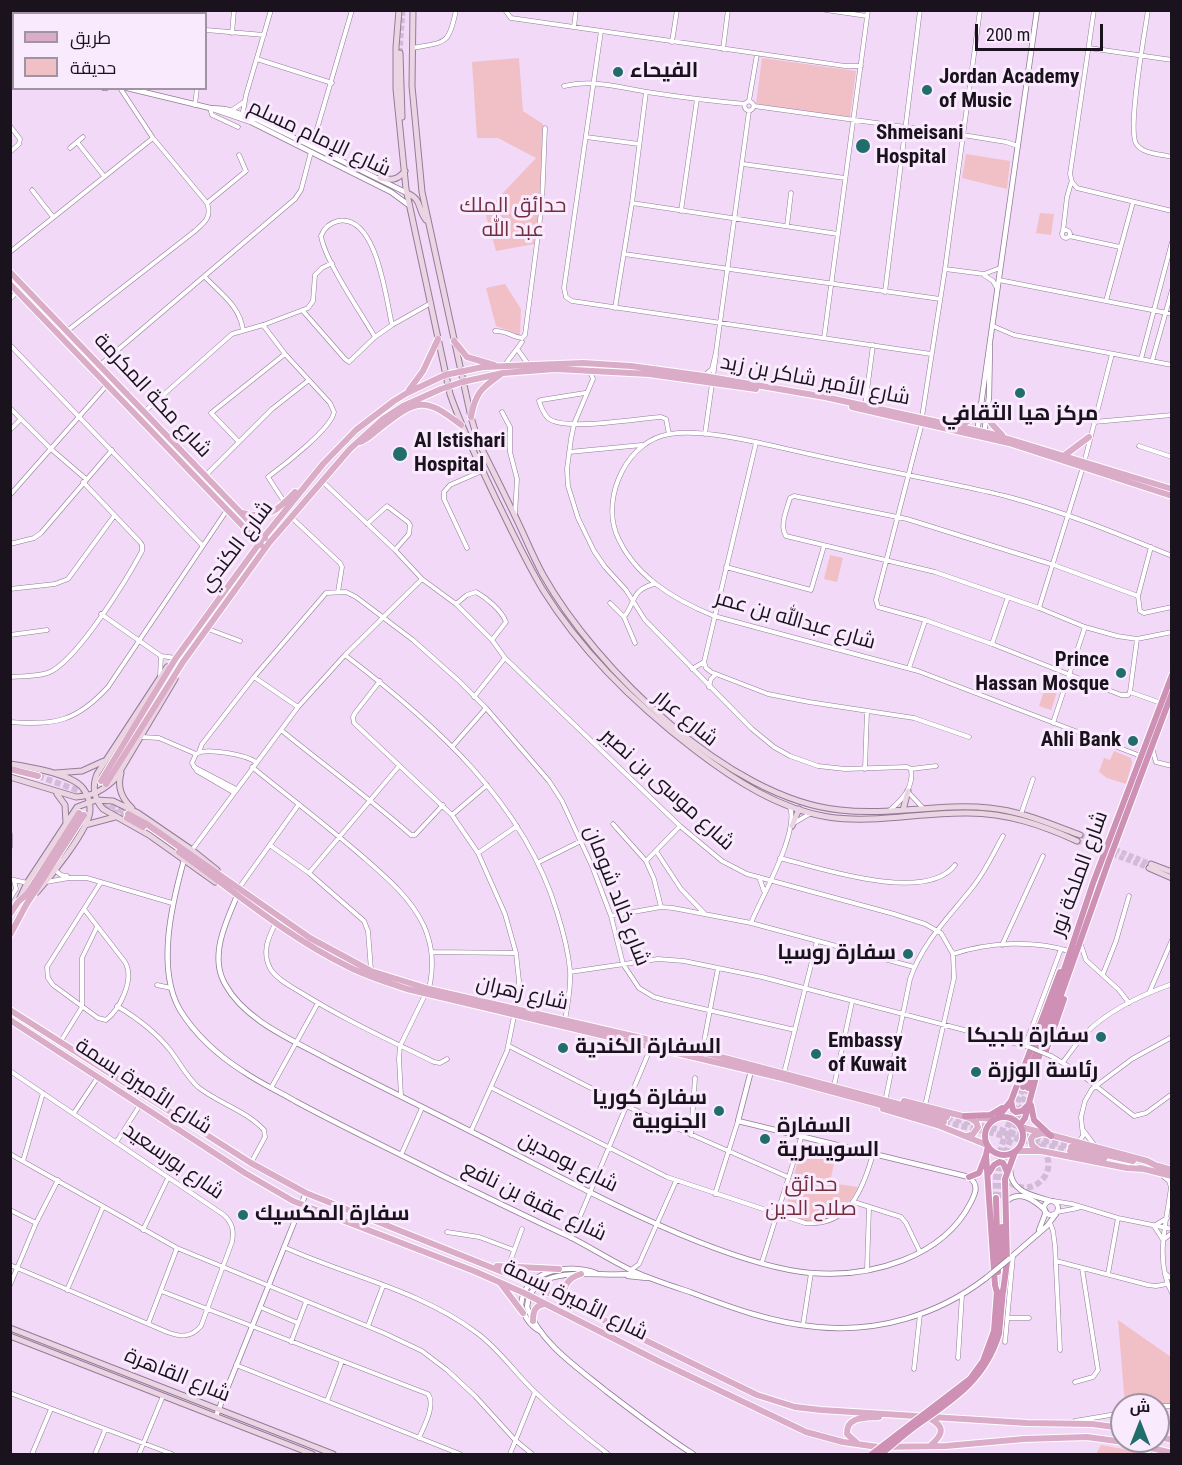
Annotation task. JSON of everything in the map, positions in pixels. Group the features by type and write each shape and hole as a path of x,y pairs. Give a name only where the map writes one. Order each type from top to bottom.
{"highway":[{"name":"شارع الملكة نور","path":"1172,675 1161,703 1142,764 1073,963 1025,1087 1069,951 1142,764 1152,747 1172,693"},
{"path":"1000,1292 994,1285 986,1128 1011,1101 1056,981 1064,968"},
{"path":"881,1455 960,1394 975,1380 988,1362 997,1332 1001,1199 1008,1168 1023,1139 1021,1126 1061,1011 1069,983 1069,974"},
{"path":"967,1117 985,1116 997,1112 1014,1093"},
{"path":"1011,1101 1012,1110 1016,1112 1022,1111 1029,1102"},
{"path":"1029,1102 1034,1120 1051,1136"},
{"path":"996,1118 1013,1118 1021,1126"},
{"path":"987,1146 992,1151 1003,1155 1016,1151"},
{"path":"969,1177 979,1173 986,1155"},
{"path":"988,1174 999,1162 1008,1168"},
{"path":"1000,1292 1007,1262 1001,1199"},
{"path":"872,1455 970,1379 983,1361 997,1332"}],"main road":[{"path":"399,10 396,89 401,129"},
{"name":"شارع عرار","path":"401,129 407,192 432,303 444,375 462,425 516,542 543,590 584,647 616,682 673,733 712,763 747,785 799,810 854,819 966,813 994,814 1079,838 1021,814 980,807 922,808 877,812 839,810 778,794 752,781 708,752 668,720 617,673 592,644 552,590 525,541 478,441 471,417 422,192 413,113 411,48 413,10"},
{"path":"400,53 401,129"},
{"path":"380,178 392,180 405,171"},
{"path":"407,192 417,199 423,217 428,221"},
{"name":"شارع مكة المكرمة","path":"10,272 264,537 267,546"},
{"name":"شارع مكة المكرمة","path":"10,284 226,510 259,543 267,546"},
{"path":"407,393 423,371 438,339"},
{"path":"454,341 467,357 502,368 475,398 471,417"},
{"name":"شارع الأمير شاكر بن زيد","path":"444,375 460,371 528,364 606,364 704,376 713,380"},
{"name":"شارع الأمير شاكر بن زيد","path":"448,386 502,368 590,370 713,380 1005,437 1065,455 1084,464 1170,493"},
{"name":"شارع الكندي","path":"444,375 407,393 356,430 312,478 259,543 176,658 104,782 183,662 267,546 322,481 383,419 403,406 448,386"},
{"path":"357,443 395,417 421,404 436,407 462,425"},
{"path":"960,426 984,412 1005,437"},
{"name":"شارع الأمير شاكر بن زيد","path":"922,420 960,426 1025,448 1164,486 1170,493"},
{"path":"1065,455 1089,437"},
{"path":"240,512 255,516 271,513 312,478"},
{"path":"176,658 158,681 95,778 93,785 96,797 103,809 149,835 236,892"},
{"path":"96,797 116,778 171,687 183,662"},
{"path":"50,773 77,772 92,768 108,759"},
{"path":"125,763 119,780 126,802 138,813 192,850 231,883"},
{"path":"10,764 50,773 76,783 82,787 88,799 89,816 85,825 55,870 26,905"},
{"path":"10,773 66,795 88,799"},
{"path":"10,773 38,777"},
{"path":"50,788 65,803 66,825"},
{"path":"899,817 908,791"},
{"path":"10,914 27,883 77,807 88,799 96,797 113,801 138,813"},
{"path":"792,826 804,802"},
{"path":"10,935 81,814 27,894 18,902"},
{"name":"شارع زهران","path":"427,992 371,971 310,938 236,892 231,883 128,816 276,922 327,956 348,967 427,992 946,1119 883,1097 702,1052 565,1020 514,1012"},
{"path":"85,825 115,817"},
{"path":"1172,872 1150,866 1172,878"},
{"name":"شارع الأميرة بسمة","path":"10,1010 251,1163 306,1193 529,1283 768,1399 795,1407 821,1410 1110,1427"},
{"name":"شارع الأميرة بسمة","path":"10,1020 245,1173 300,1204 528,1294 795,1427 828,1439 868,1446 929,1446 1070,1436 1110,1440"},
{"path":"883,1097 967,1117 996,1118"},
{"path":"872,1102 881,1108 940,1126 987,1146"},
{"path":"966,1136 974,1134 978,1127 976,1122 967,1117"},
{"path":"1021,1126 1051,1136 1072,1147 1144,1169"},
{"path":"1041,1151 1030,1141 1033,1136 1043,1133"},
{"path":"1072,1147 1096,1147 1147,1161 1172,1176"},
{"path":"1072,1147 1158,1169"},
{"path":"1016,1151 1041,1151 1127,1168 1172,1170"},
{"path":"483,1263 508,1267 559,1269"},
{"path":"567,1301 564,1294 566,1283 581,1274"},
{"path":"499,1282 523,1312"},
{"path":"533,1320 534,1310 545,1304"},
{"name":"شارع القاهرة","path":"10,1328 217,1413 297,1452 312,1455"},
{"name":"شارع القاهرة","path":"10,1336 163,1395 333,1455"},
{"path":"868,1446 848,1436 849,1423 855,1420 898,1415"},
{"path":"924,1416 941,1427 940,1436 929,1446"}],"street":[{"path":"232,33 234,10"},
{"path":"242,116 271,10"},
{"path":"100,365 295,200 301,190 352,10"},
{"path":"411,48 447,39 453,28 456,10"},
{"path":"505,10 511,18 757,54 861,66"},
{"path":"574,27 576,10"},
{"path":"672,42 677,10"},
{"path":"723,49 728,10"},
{"path":"824,338 868,13 826,10"},
{"path":"885,292 920,10"},
{"path":"980,10 922,420 876,600 878,607 925,620 992,644 1120,695 1128,695 1130,692 1137,639"},
{"path":"981,434 990,346 1037,10"},
{"path":"1094,10 1070,174 1072,182 1077,188 1172,211"},
{"path":"1148,10 1133,117 1133,139 1142,150 1172,157"},
{"path":"207,30 264,35"},
{"path":"601,31 566,297 572,301 615,308 932,354"},
{"path":"1089,48 1172,60"},
{"path":"749,111 745,109 757,54"},
{"path":"257,59 332,82"},
{"path":"564,86 593,82 697,99 753,103 754,106 963,135 1018,146"},
{"path":"68,331 206,221 209,215 207,203 153,138 121,90"},
{"path":"195,105 197,90"},
{"name":"شارع الإمام مسلم","path":"149,91 242,116"},
{"path":"615,308 632,203 646,92"},
{"path":"681,211 697,99"},
{"path":"232,110 244,102"},
{"path":"705,434 749,111 754,106"},
{"path":"210,108 211,114 215,117 238,127"},
{"name":"شارع الإمام مسلم","path":"210,108 232,110 276,133 407,192"},
{"path":"10,126 20,141 10,152"},
{"path":"495,331 502,330 514,337 522,338 525,335 542,204 544,128"},
{"path":"70,148 83,137"},
{"path":"586,137 639,144"},
{"path":"10,252 153,138"},
{"path":"1006,142 1019,138"},
{"path":"77,142 104,176"},
{"name":"شارع الإمام مسلم","path":"312,149 391,192 410,206"},
{"path":"207,203 244,173 246,168 239,155"},
{"path":"743,164 845,178"},
{"path":"1072,182 1067,197 1063,231 1068,230 1069,236 1120,247"},
{"path":"32,190 53,217"},
{"path":"787,226 791,193"},
{"path":"1106,301 1133,202"},
{"path":"632,203 838,234"},
{"path":"375,337 332,263 322,241 324,229 337,222 346,221 361,229 372,244 392,325"},
{"path":"1141,359 1172,242"},
{"path":"624,254 940,299"},
{"path":"144,412 232,334 303,311 313,302 315,275 332,263"},
{"path":"984,274 1001,267"},
{"path":"945,269 984,274 993,280 998,290"},
{"path":"205,277 237,309 243,330"},
{"path":"999,280 1172,314"},
{"path":"1152,361 1172,290"},
{"path":"10,299 17,291"},
{"path":"303,311 348,362 392,325 432,303"},
{"path":"263,325 285,354 333,408 334,415 315,437 268,477 285,502"},
{"path":"993,326 1014,335 1172,365"},
{"path":"502,368 522,342"},
{"path":"10,345 202,545"},
{"path":"864,408 873,345"},
{"path":"518,350 528,364"},
{"path":"704,376 712,369 716,352"},
{"path":"239,442 211,413 285,354"},
{"path":"1039,608 1084,464 1089,437 1112,354"},
{"path":"590,370 593,379 574,424 567,469 568,486 578,518 594,551 626,590 637,610 654,631 752,729 774,747 790,756 818,766 865,769 907,767 911,769 936,766"},
{"path":"205,476 272,409 309,381"},
{"path":"10,495 108,384"},
{"path":"586,393 539,401 548,418 574,424 661,417 666,419 669,434"},
{"path":"10,408 85,481 143,548 78,648 67,660 54,670 39,675 10,677"},
{"path":"502,412 510,427 510,452 517,479 515,516"},
{"path":"1094,422 1172,415"},
{"path":"10,430 21,419"},
{"path":"569,452 642,445 669,434 705,434 1008,496 1068,515 1172,556"},
{"path":"756,443 704,662 708,670 768,694 922,720 969,737"},
{"name":"شارع عبدالله بن عمر","path":"642,445 632,456 620,478 614,495 614,524 620,542 654,584 674,597 714,616 909,668 1138,755 1142,764"},
{"path":"1139,446 1172,457"},
{"path":"10,544 25,541 41,533 112,450"},
{"path":"467,548 444,498 444,492 450,485 482,471"},
{"name":"شارع موسى بن نصير","path":"322,481 395,550 422,579 456,604 492,640 506,658 680,826 722,861 738,871 759,878 894,914 938,930"},
{"path":"1138,596 1054,565 897,517 792,496 786,514 783,534 786,536 935,572 1039,608 1085,627 1117,636 1137,639 1172,632"},
{"path":"367,524 387,506 408,522 409,534 395,550"},
{"path":"10,722 44,724 62,721 87,708 108,687 226,510"},
{"path":"10,589 56,584 68,579 114,516"},
{"path":"235,790 194,767 192,763 201,746 254,677 326,593 338,592 342,567 340,562 291,517"},
{"path":"726,567 811,590 824,546"},
{"path":"1151,547 1138,596 1139,608 1141,612 1172,607"},
{"path":"192,850 298,707 345,655 422,579"},
{"path":"624,617 640,590 654,584"},
{"name":"شارع خالد شومان","path":"338,592 346,592 356,597 413,640 486,708 549,781 562,801 581,841 611,916 623,964 635,984 646,993 665,1000 795,1030"},
{"path":"456,604 467,595 476,592 491,603 506,622 492,640"},
{"path":"992,644 1008,597"},
{"path":"610,603 624,617 635,643"},
{"path":"101,614 161,656 176,658"},
{"path":"909,668 925,620"},
{"path":"1053,723 1085,627"},
{"path":"208,629 240,641"},
{"path":"10,635 47,630"},
{"path":"345,655 414,709 452,747 487,785 539,862 563,932 570,972 565,1020"},
{"path":"158,681 161,656"},
{"path":"474,696 506,658"},
{"path":"691,669 704,662"},
{"path":"708,687 716,674"},
{"path":"254,677 298,707"},
{"path":"380,681 355,713 353,720 452,815 478,853 505,914 516,952 519,981 509,1046 471,1131"},
{"path":"1130,692 1161,703"},
{"path":"452,747 486,708"},
{"path":"865,769 867,711"},
{"path":"281,730 371,800 411,836 415,835 443,806"},
{"path":"141,737 159,738 198,753 243,755 256,762"},
{"path":"1152,747 1156,762"},
{"path":"1142,764 1156,762 1172,766"},
{"path":"309,873 399,766"},
{"path":"252,767 339,836 402,894 423,924 432,952 433,966 427,992 400,1046 400,1097"},
{"path":"890,810 908,791 912,776 911,769"},
{"path":"1021,814 1033,779"},
{"path":"452,815 487,785"},
{"path":"908,791 922,808"},
{"path":"236,892 299,804"},
{"path":"751,923 792,826 792,813 789,805"},
{"path":"792,826 811,813"},
{"path":"613,824 646,861 654,879 661,907"},
{"path":"478,853 516,826"},
{"path":"646,861 680,826"},
{"path":"10,834 10,847"},
{"path":"883,1097 914,967 938,930 975,885 1003,836"},
{"path":"539,862 581,841"},
{"path":"271,846 309,873 364,921 368,931 371,971"},
{"path":"656,851 681,889 706,914"},
{"path":"1002,945 1043,856"},
{"path":"780,858 846,875 889,883 930,879 945,874 955,865"},
{"name":"شارع عقبة بن نافع","path":"184,860 172,902 168,959 171,988 182,1012 200,1036 229,1062 252,1078 649,1278 740,1311 803,1325 858,1329 894,1323 962,1295 986,1278 1050,1223 1056,1213"},
{"path":"55,870 62,876 88,877 172,902"},
{"path":"46,882 88,877 127,888"},
{"path":"759,878 765,892"},
{"path":"12,879 27,883"},
{"path":"10,899 16,889 12,879"},
{"path":"84,909 125,962 129,971 128,984 117,1006 106,1020 98,1018 53,985 46,970 49,963 101,882"},
{"name":"شارع بومدين","path":"236,892 220,943 219,963 223,982 245,1008 264,1023 400,1097 657,1225 702,1243 762,1262 811,1273 867,1269 895,1263 920,1252 945,1235 963,1215 976,1188 975,1182 969,1177"},
{"path":"1103,974 1116,941 1129,896"},
{"path":"611,916 661,907 706,914 751,923 914,967"},
{"path":"276,922 266,945 269,966 283,982 318,1003 434,1062 440,1063 447,1059"},
{"path":"61,1041 82,1007 82,958 97,927"},
{"path":"925,1106 954,978 953,954 938,930"},
{"path":"1081,940 1086,960"},
{"path":"1148,993 1172,940"},
{"path":"784,1073 817,941"},
{"path":"953,954 1002,945 1036,945 1069,951"},
{"path":"1027,1046 1061,949"},
{"path":"432,952 516,952"},
{"path":"570,972 658,959 684,961 1027,1046 1063,1062 1136,1116 1146,1113 1172,1094"},
{"path":"1073,963 1078,959 1086,960 1103,974 1129,1002"},
{"path":"702,1052 718,968"},
{"path":"1063,1062 1089,1030 1129,1002 1172,984"},
{"path":"157,985 171,988"},
{"path":"834,1086 852,1001"},
{"path":"271,1088 318,1003"},
{"path":"117,1006 154,1032 186,1075 197,1085 262,1127 265,1137 251,1163"},
{"path":"1072,1147 1083,1138 1081,1117 1083,1107 1089,1093 1096,1085 1132,1059 1172,1037"},
{"path":"509,1046 626,1106 788,1177"},
{"path":"571,1238 651,1047"},
{"name":"شارع بورسعيد","path":"10,1071 224,1215 233,1228 233,1235 208,1309 201,1326 190,1336 175,1335 147,1324 10,1265"},
{"path":"715,1194 751,1071"},
{"path":"74,1113 98,1077"},
{"path":"691,1135 695,1078"},
{"path":"492,1088 676,1180 777,1215 805,1222 824,1222 840,1214 854,1202 865,1182 873,1155"},
{"path":"23,1161 43,1093"},
{"path":"117,1142 140,1105"},
{"path":"401,1155 422,1108"},
{"path":"738,1121 969,1177"},
{"path":"1083,1129 1096,1147"},
{"path":"762,1262 801,1138"},
{"path":"10,1154 177,1248 414,1346 429,1355 475,1395 515,1440 532,1455"},
{"path":"1008,1168 1012,1181 1018,1189 1052,1201 1064,1202 1172,1231 1163,1239"},
{"path":"1158,1169 1171,1184 1163,1239 1165,1273 1172,1293"},
{"path":"143,1230 168,1178"},
{"path":"10,1285 36,1223 58,1180"},
{"path":"617,1275 639,1264 676,1180"},
{"path":"217,1413 306,1193"},
{"path":"1001,1199 1019,1195 1035,1202 1051,1215 1069,1208 1081,1208"},
{"path":"1046,1211 1046,1204 1052,1201"},
{"path":"1052,1201 1058,1207 1056,1213"},
{"path":"854,1202 901,1217 920,1252"},
{"path":"67,1290 103,1207"},
{"path":"867,1269 869,1208"},
{"path":"10,1210 36,1223"},
{"name":"شارع عقبة بن نافع","path":"1038,1233 1046,1211"},
{"path":"1154,1226 1167,1217"},
{"path":"1108,1274 1118,1218"},
{"path":"1050,1223 1054,1236 1056,1261 1060,1350"},
{"path":"1154,1226 1163,1239"},
{"path":"508,1267 522,1229"},
{"path":"447,1232 479,1237 514,1250"},
{"path":"284,1246 441,1310 477,1333 535,1392 608,1455"},
{"path":"147,1324 162,1292 177,1248"},
{"path":"1005,1342 1011,1257"},
{"path":"1056,1261 1152,1286 1167,1284"},
{"path":"1075,1382 1093,1377 1098,1370 1082,1268"},
{"path":"599,1274 590,1271 559,1269 529,1283 527,1307 533,1320 557,1350 585,1374 693,1455"},
{"path":"540,1331 534,1329 521,1305 528,1294 545,1281 561,1275 637,1273"},
{"path":"803,1325 811,1273"},
{"path":"1165,1273 1172,1279"},
{"path":"627,1275 649,1278"},
{"path":"368,1326 383,1286"},
{"path":"162,1292 428,1394 431,1404 419,1438"},
{"path":"958,1358 962,1295"},
{"path":"291,1342 306,1302"},
{"path":"260,1307 298,1323"},
{"path":"914,1369 920,1314"},
{"path":"1008,1318 1029,1318"},
{"path":"327,1401 342,1361"},
{"path":"236,1365 460,1455"},
{"path":"510,1455 535,1392"},
{"path":"10,1393 172,1455"},
{"path":"139,1455 163,1395"},
{"path":"32,1455 51,1409"},
{"path":"1063,1423 1110,1415"},
{"path":"95,1455 105,1430"}],"green space":[{"name":"حدائق الملك عبد الله","path":"519,58 523,111 543,124 540,202 534,244 496,251 485,212 536,158 498,138 477,138 472,62"},
{"path":"762,58 856,71 850,117 756,104"},
{"path":"966,154 1010,161 1007,189 962,178"},
{"path":"1040,213 1054,214 1051,235 1036,233"},
{"path":"505,284 521,309 520,335 496,326 486,288"},
{"path":"830,555 843,558 837,582 824,579"},
{"path":"1046,685 1058,689 1051,710 1039,706"},
{"path":"1114,751 1131,758 1132,763 1126,784 1107,778 1099,772 1104,758 1110,760"},
{"name":"حدائق صلاح الدين","path":"802,1145 836,1153 830,1183 858,1187 852,1198 836,1214 817,1222 796,1219 784,1213"},
{"path":"1118,1320 1171,1357 1171,1407 1170,1393 1124,1393"},
{"path":"1101,1445 1110,1447 1110,1453 1138,1454 1096,1454"}],"tunnel":[{"path":"400,53 403,10"},
{"path":"38,776 88,794"},
{"path":"102,801 128,814"},
{"path":"104,807 127,818"},
{"path":"1080,835 1151,864"},
{"path":"1077,841 1149,868"},
{"path":"996,1198 1000,1154 1007,1128 1023,1087"},
{"path":"1001,1198 1003,1161 1028,1088"},
{"path":"947,1117 1071,1147"},
{"path":"944,1122 1070,1151"},
{"path":"1004,1176 1014,1185 1024,1188 1034,1186 1042,1180 1047,1172 1048,1162 1045,1152 1035,1144"}],"place":[{"name":"الفيحاء","path":"618,72"},
{"name":"Jordan Academy of Music","path":"927,90"},
{"name":"Shmeisani Hospital","path":"863,146"},
{"name":"مركز هيا الثقافي","path":"1020,393"},
{"name":"Al Istishari Hospital","path":"400,454"},
{"name":"Prince Hassan Mosque","path":"1121,673"},
{"name":"Ahli Bank","path":"1133,741"},
{"name":"سفارة روسيا","path":"908,954"},
{"name":"سفارة بلجيكا","path":"1101,1037"},
{"name":"السفارة الكندية","path":"563,1048"},
{"name":"Embassy of Kuwait","path":"816,1054"},
{"name":"رئاسة الوزرة","path":"976,1072"},
{"name":"سفارة كوريا الجنوبية","path":"719,1111"},
{"name":"السفارة السويسرية","path":"765,1139"},
{"name":"سفارة المكسيك","path":"243,1215"}]}
